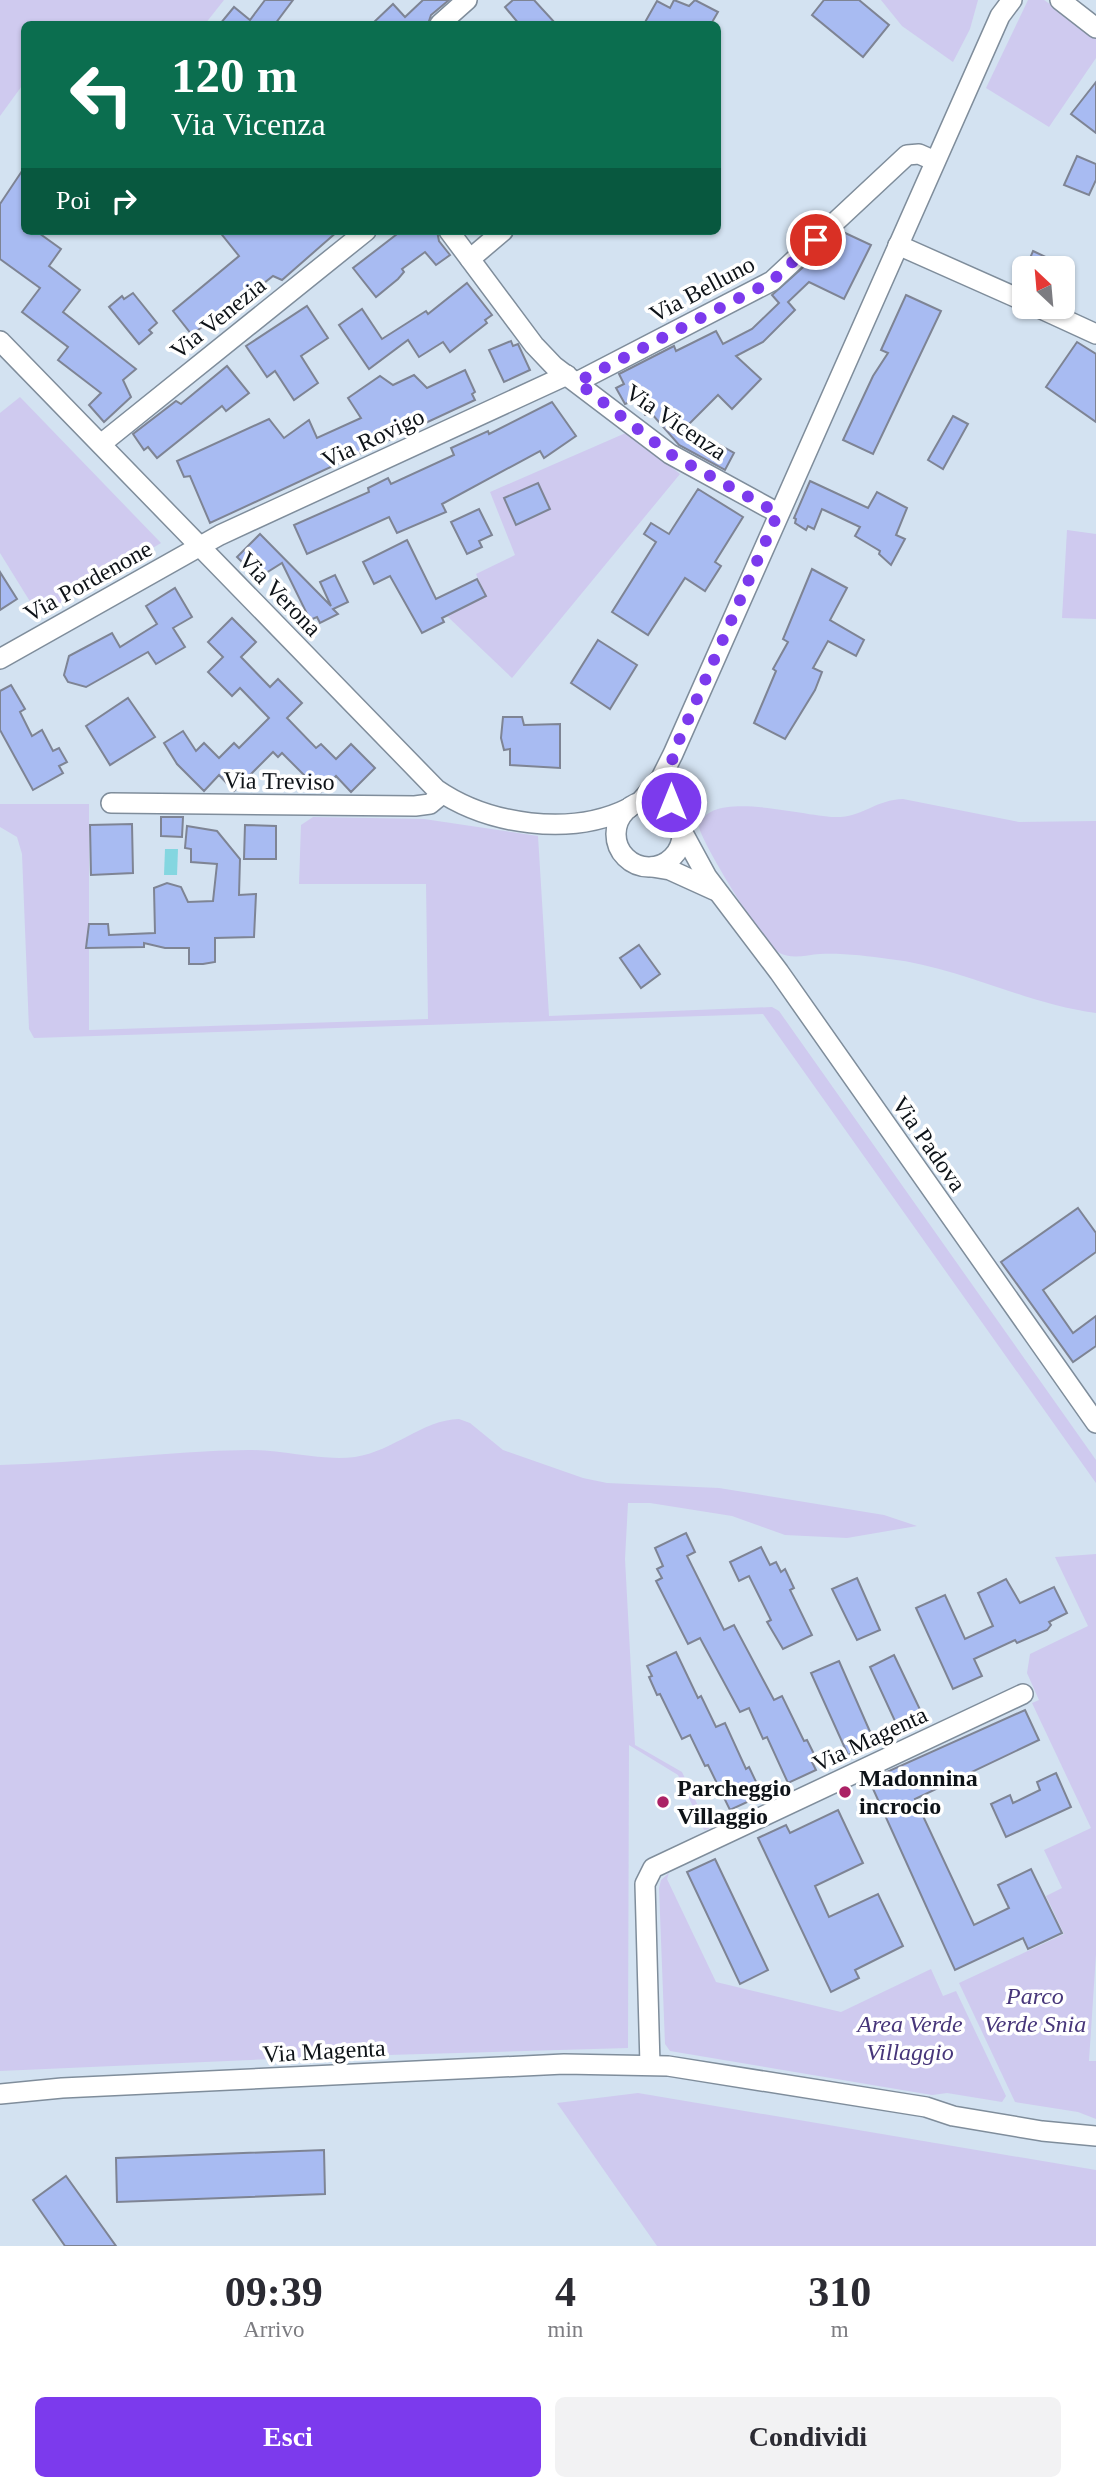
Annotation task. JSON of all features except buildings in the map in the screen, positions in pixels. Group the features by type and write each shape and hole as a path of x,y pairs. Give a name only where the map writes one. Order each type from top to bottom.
{"street":[{"path":"443,21 467,0"},
{"path":"1065,2 1096,28"},
{"path":"634,805 657,802 679,823 675,855 652,867 634,864 620,851 617,827 634,805 661,778 673,754 1005,5"},
{"name":"Via Belluno","path":"572,379 772,281 907,155 916,153 935,161"},
{"name":"Via Venezia","path":"101,444 361,235"},
{"name":"Via Vicenza","path":"452,235 541,354 670,454 778,513"},
{"path":"470,259 498,235"},
{"path":"898,245 1012,296"},
{"path":"1063,319 1096,334"},
{"name":"Via Verona","path":"0,341 414,770 442,794 465,807 498,818 556,822 596,821 634,805"},
{"name":"Via Rovigo","path":"201,547 220,535 572,379"},
{"name":"Via Pordenone","path":"0,659 201,547"},
{"name":"Via Padova","path":"673,754 669,788 679,823 696,860 779,972 1096,1423"},
{"name":"Via Treviso","path":"111,803 415,806 430,804 442,794"},
{"name":"Via Verona","path":"556,822 594,830 620,851"},
{"name":"Via Padova","path":"652,867 689,877 720,895"},
{"name":"Via Magenta","path":"650,2065 645,1884 653,1868 1023,1695"},
{"name":"Via Magenta","path":"0,2094 52,2088 533,2065 650,2065 926,2107 962,2118 1046,2132 1088,2134"}],"green space":[{"path":"0,0 224,0 207,21 21,21 21,87 0,116"},
{"path":"881,0 978,0 970,29 953,62 902,26"},
{"path":"1028,0 1044,0 1096,36 1096,58 1049,127 986,88"},
{"path":"20,397 161,543 39,616 0,553 0,413"},
{"path":"628,432 680,474 512,678 447,616 486,596 476,574 515,555 490,492","holes":["538,483 550,509 516,525 504,498"]},
{"path":"1067,530 1096,534 1096,619 1062,618"},
{"path":"903,799 1019,822 1096,821 1096,1013 1044,1002 916,963 846,954 793,956 778,952 760,932 734,893 699,827 706,815 721,808 762,807 841,817"},
{"path":"0,804 89,804 89,1030 428,1019 426,884 299,884 301,825 313,817 424,819 538,836 549,1016 772,1007 779,1011 1096,1460 1096,1483 763,1014 34,1038 29,1029 22,854 17,837 0,827"},
{"path":"459,1419 470,1423 503,1450 583,1478 607,1483 719,1488 884,1515 917,1526 847,1538 785,1535 732,1516 650,1503 628,1503 625,1559 635,1745 682,1772 709,1829 704,1830 678,1775 629,1745 628,2048 318,2057 0,2071 0,1465 249,1450 329,1458 355,1457 382,1449 433,1425"},
{"name":"Parco Verde Snia","path":"1096,1554 1096,1954 1089,2061 1096,2061 1096,2119 1078,2112 1015,2102 959,1983 1064,1934 1046,1896 1062,1888 1044,1850 1091,1828 1032,1703 1039,1700 1027,1673 1030,1654 1088,1626 1055,1557"},
{"name":"Area Verde Villaggio","path":"669,1873 667,1879 716,1982 841,2012 931,1969 943,1996 956,1991 1006,2096 1002,2102 947,2093 932,2095 670,2051 665,2044 659,1888 661,1880"},
{"path":"638,2093 1096,2170 1096,2246 657,2246 557,2103"}],"water":[{"path":"165,849 178,849 177,875 164,875"}],"place":[{"name":"Madonnina incrocio","path":"845,1792"},
{"name":"Parcheggio Villaggio","path":"663,1802"}],"route":[{"path":"671,802 669,788 673,754 778,513 670,454 577,382 772,281 816,240"}]}
